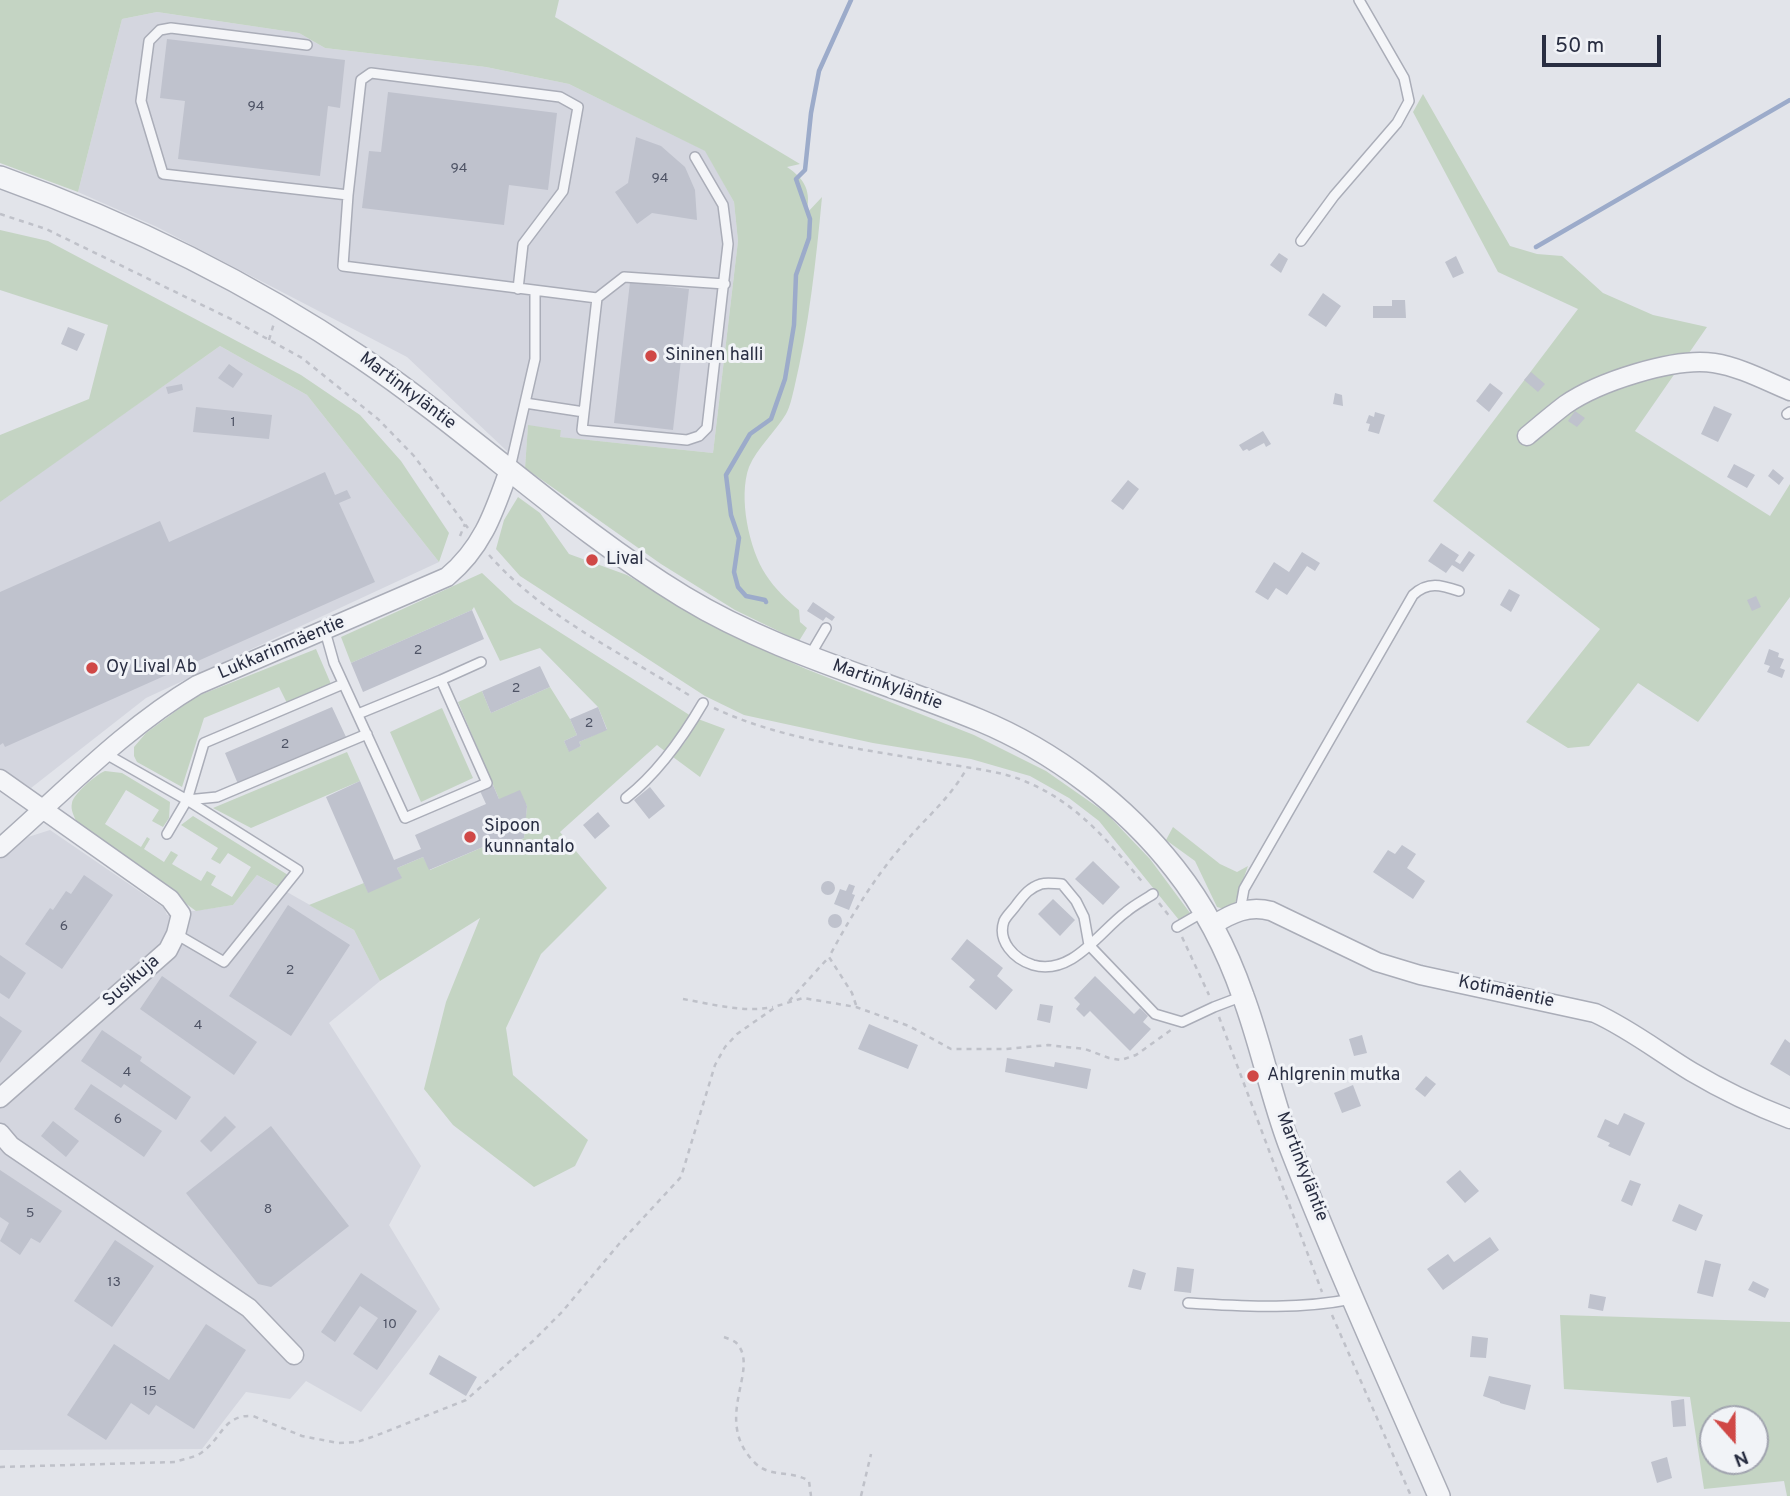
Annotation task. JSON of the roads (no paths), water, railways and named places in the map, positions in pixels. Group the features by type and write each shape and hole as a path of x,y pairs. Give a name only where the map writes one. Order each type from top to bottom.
{"street":[{"name":"Martinkyläntie","path":"0,177 60,199 151,240 272,301 363,358 578,523 680,594 728,622 809,658 982,721 1055,760 1127,817 1176,871 1209,918 1244,996 1288,1140 1352,1299 1439,1496"},
{"path":"1527,436 1566,404 1601,387 1677,363 1702,362 1729,366 1790,391"},
{"name":"Lukkarinmäentie","path":"0,848 75,778 151,714 197,685 447,577 466,562 494,513 509,470"},
{"path":"0,779 170,899 181,914 176,934"},
{"name":"Kotimäentie","path":"1209,918 1257,908 1271,911 1377,962 1420,975 1595,1013 1621,1025 1734,1096 1790,1119"},
{"name":"Susikuja","path":"0,1098 168,950 176,934"},
{"path":"0,1133 11,1146 249,1308 293,1355"}],"lane":[{"path":"1301,241 1334,196 1397,123 1409,101 1404,78 1359,0"},
{"path":"307,45 171,28 160,30 149,41 141,101 163,174 348,195"},
{"path":"519,289 523,244 562,191 578,107 560,97 371,73 361,80 343,266 535,292 597,298 624,277 725,284"},
{"path":"597,298 582,430 687,440 699,436 707,428 729,244 723,205 695,157"},
{"path":"509,470 535,359 535,292"},
{"path":"525,403 584,412"},
{"path":"1240,911 1244,890 1413,595 1421,587 1429,585 1442,585 1460,591"},
{"path":"809,658 826,628"},
{"path":"325,631 334,663 404,818 487,783 441,680"},
{"path":"358,714 481,662"},
{"path":"167,834 187,800 204,743 343,684"},
{"path":"626,798 647,781 681,740 703,704"},
{"path":"187,800 217,797 367,734"},
{"path":"106,754 187,800 298,870 224,962 176,934"},
{"path":"1153,894 1125,912 1089,945 1059,965 1031,965 1014,955 1006,946 1002,931 1005,919 1025,893 1044,883 1062,884 1076,901 1084,917 1089,945 1155,1014 1182,1022 1244,996"},
{"path":"1177,927 1209,918"},
{"path":"1188,1303 1286,1308 1352,1299"}],"waterway":[{"path":"766,602 746,596 738,587 734,572 739,538 731,515 726,475 750,434 771,419 785,379 794,325 796,275 809,238 810,219 796,179 805,170 819,71 851,0"},
{"path":"1536,247 1790,100"}],"place":[{"name":"Sininen halli","path":"651,356"},
{"name":"Lival","path":"592,560"},
{"name":"Oy Lival Ab","path":"92,668"},
{"name":"Sipoon kunnantalo","path":"470,837"},
{"name":"Ahlgrenin mutka","path":"1253,1076"}]}
